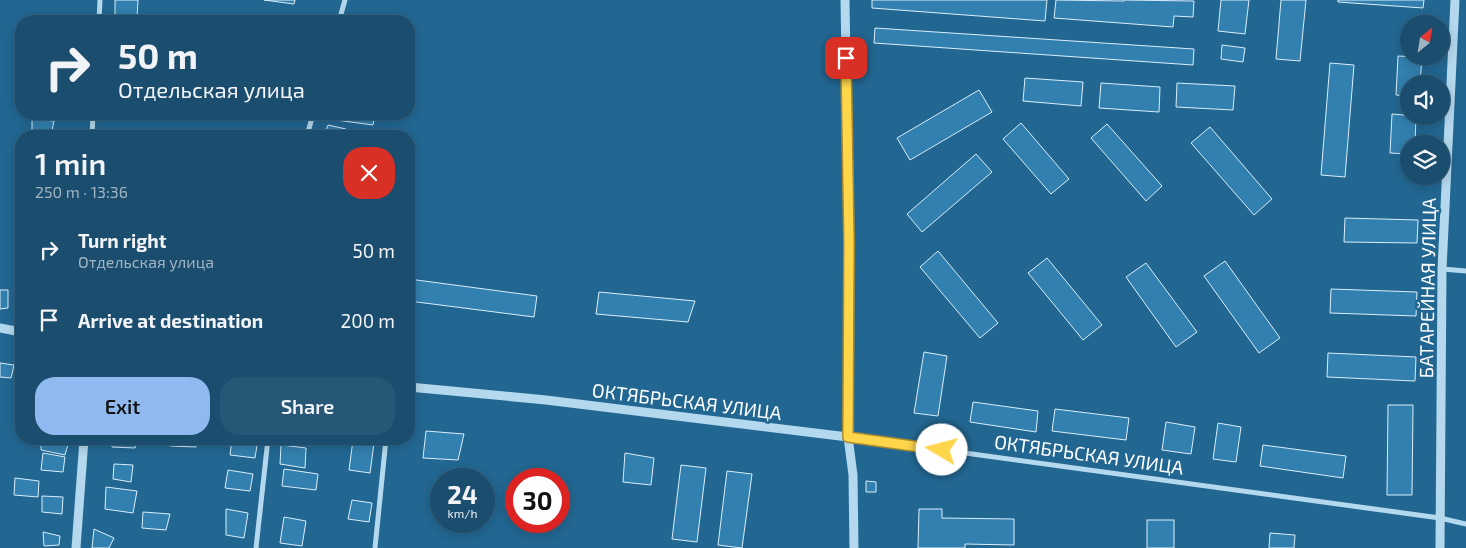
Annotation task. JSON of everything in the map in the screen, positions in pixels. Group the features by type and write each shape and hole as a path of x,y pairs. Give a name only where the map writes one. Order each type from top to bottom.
{"street":[{"path":"99,15 100,0"},
{"path":"341,15 345,0"},
{"path":"845,0 849,242 848,437 853,475 854,548"},
{"name":"БАТАРЕЙНАЯ УЛИЦА","path":"1440,548 1442,268 1455,0"},
{"path":"1442,268 1466,271"},
{"path":"0,328 15,331"},
{"name":"ОКТЯБРЬСКАЯ УЛИЦА","path":"415,387 546,400 848,437 1440,518 1466,524"},
{"path":"76,548 84,445"},
{"path":"256,548 267,445"},
{"path":"375,548 385,445"}],"building":[{"path":"115,0 138,0 137,15 115,15"},
{"path":"264,0 295,0 294,4"},
{"path":"872,0 1047,0 1045,21 872,8"},
{"path":"1056,0 1194,1 1193,17 1174,16 1173,27 1054,18"},
{"path":"1221,0 1249,0 1245,34 1218,31"},
{"path":"1281,0 1306,0 1300,61 1276,59"},
{"path":"1338,0 1424,0 1423,8 1338,2"},
{"path":"875,28 1194,49 1193,65 874,43"},
{"path":"1222,45 1245,48 1243,62 1221,59"},
{"path":"1398,56 1400,56 1400,65 1421,65 1421,75 1400,75 1400,95 1396,95"},
{"path":"1330,63 1354,65 1345,177 1321,175"},
{"path":"1025,78 1083,82 1081,106 1023,101"},
{"path":"1101,83 1160,87 1159,112 1099,108"},
{"path":"1177,83 1235,86 1233,110 1176,107"},
{"path":"979,90 992,112 910,160 897,138"},
{"path":"1392,114 1400,115 1400,125 1416,125 1415,135 1400,135 1400,154 1390,153"},
{"path":"32,120 54,121 52,130 32,130"},
{"path":"336,120 374,120 373,125"},
{"path":"1021,123 1069,179 1051,194 1003,139"},
{"path":"1107,124 1162,186 1146,201 1091,138"},
{"path":"328,125 346,129 346,130 326,130"},
{"path":"1210,127 1272,199 1254,215 1191,143"},
{"path":"976,154 992,172 922,232 907,214"},
{"path":"1345,218 1418,220 1417,243 1344,242"},
{"path":"938,251 998,323 980,338 920,267"},
{"path":"1047,258 1102,325 1083,340 1028,273"},
{"path":"1225,261 1280,338 1259,353 1204,276"},
{"path":"1146,263 1197,332 1176,347 1126,277"},
{"path":"415,280 537,296 534,317 415,302"},
{"path":"1331,289 1417,292 1416,316 1330,313"},
{"path":"0,290 8,290 8,308 0,309"},
{"path":"599,292 695,301 688,322 596,314"},
{"path":"924,352 947,356 938,416 914,413"},
{"path":"1328,353 1416,357 1415,381 1327,377"},
{"path":"0,363 14,365 11,378 0,377"},
{"path":"973,402 1038,411 1036,432 970,422"},
{"path":"1388,405 1413,405 1412,495 1387,495"},
{"path":"1055,409 1129,418 1126,440 1052,431"},
{"path":"1166,422 1195,427 1191,454 1162,450"},
{"path":"1218,423 1241,427 1236,462 1213,459"},
{"path":"426,431 464,434 458,460 423,458"},
{"path":"41,445 68,445 65,455 41,450"},
{"path":"112,445 136,445 135,448 112,447"},
{"path":"170,445 196,445 196,447"},
{"path":"231,445 257,445 255,458 230,455"},
{"path":"281,445 306,448 305,468 280,464"},
{"path":"352,445 374,445 370,473 349,470"},
{"path":"1263,445 1346,456 1343,478 1260,466"},
{"path":"43,453 65,457 63,472 41,470"},
{"path":"625,453 654,458 651,485 623,482"},
{"path":"114,464 133,465 131,482 113,479"},
{"path":"681,465 706,468 697,542 672,539"},
{"path":"284,469 318,474 316,490 282,486"},
{"path":"228,470 253,474 250,491 225,488"},
{"path":"727,471 752,474 742,548 718,545"},
{"path":"15,478 39,481 38,497 14,495"},
{"path":"866,481 876,482 876,492 866,492"},
{"path":"106,487 137,491 133,513 105,509"},
{"path":"42,496 63,497 62,514 42,512"},
{"path":"352,500 372,503 369,522 348,519"},
{"path":"226,509 248,513 244,538 226,535"},
{"path":"919,509 942,509 942,518 1014,519 1014,545 965,544 965,548 918,548"},
{"path":"143,512 170,514 166,530 142,528"},
{"path":"284,517 306,521 302,546 280,543"},
{"path":"1147,520 1174,520 1174,548 1147,548"},
{"path":"94,529 114,538 109,548 92,548"},
{"path":"43,532 60,536 59,545 44,546"},
{"path":"1270,533 1295,535 1294,548 1269,548"}],"route":[{"path":"846,58 849,242 848,437 942,450"}]}
